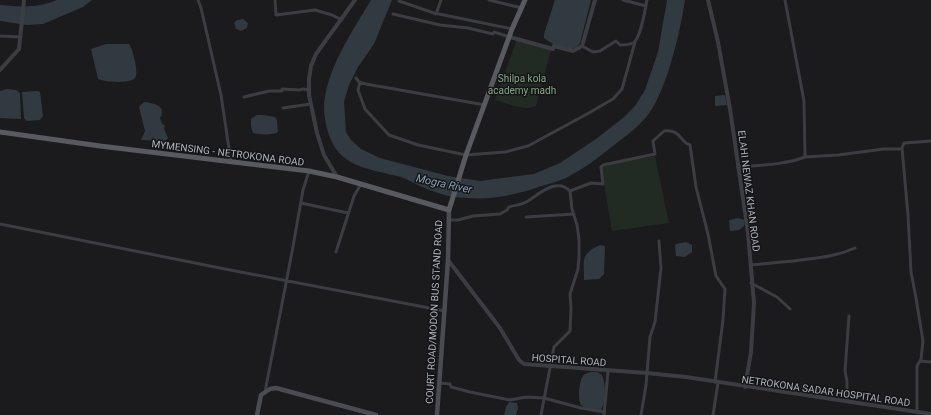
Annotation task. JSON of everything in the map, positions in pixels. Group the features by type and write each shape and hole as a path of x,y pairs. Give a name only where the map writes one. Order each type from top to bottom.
{"main road":[{"path":"449,210 465,157 524,0"},
{"name":"MYMENSING - NETROKONA ROAD","path":"0,132 100,146 308,171 337,177 449,210"},
{"name":"COURT ROAD/MODON BUS STAND ROAD","path":"437,415 448,260 449,210"},
{"path":"257,415 261,396 265,392 276,388 376,415"}],"street":[{"path":"0,70 19,49 24,0"},
{"path":"198,0 221,95 231,162"},
{"path":"275,0 276,15 315,10 342,20"},
{"path":"337,177 324,155 317,133 311,104 309,78 311,66 316,54 355,0"},
{"path":"436,14 442,0"},
{"path":"490,0 522,8"},
{"path":"393,14 440,26 468,28 493,34 494,32 553,49 554,46 573,51 582,46 595,0"},
{"path":"623,0 646,6"},
{"path":"360,82 358,90 365,108 389,135 418,145 465,157 505,152 528,146 613,99 622,89 635,42 645,16 647,0"},
{"name":"ELAHI NEWAZ KHAN ROAD","path":"708,0 722,60 748,233 751,283 754,303 751,352 745,387"},
{"path":"785,0 804,101 805,157"},
{"path":"399,1 436,14 512,29"},
{"path":"0,36 21,37"},
{"path":"582,46 593,52 600,51 616,41 620,45 632,44 635,42"},
{"path":"356,78 360,82 406,92 485,105"},
{"path":"244,97 269,91 282,91 282,89 309,90"},
{"path":"283,108 311,104"},
{"path":"448,220 500,214 509,207 527,202 552,187 564,188 570,191 591,183 603,184 601,167 603,165 655,154 653,141 664,131 673,131 679,135 686,144 690,145 696,186 708,234 716,276 725,289 713,415"},
{"path":"917,412 916,366 922,355 923,339 911,272 902,148 904,143 931,141"},
{"path":"738,167 797,160 805,157 902,148"},
{"path":"265,392 308,171"},
{"path":"336,252 354,196 361,184"},
{"path":"541,415 554,347 570,331 570,294 578,269 579,239 570,191"},
{"path":"301,203 348,213"},
{"path":"526,217 574,214"},
{"path":"0,224 445,311"},
{"path":"641,415 646,385 650,337 655,322 661,268 659,241"},
{"path":"750,265 829,257 855,248"},
{"name":"HOSPITAL ROAD","path":"448,260 500,328 519,360 524,364 647,373 717,382"},
{"path":"751,283 777,297 790,309"},
{"path":"847,401 847,381 845,371 849,316"},
{"path":"920,361 931,362"},
{"path":"440,383 450,384 451,387 470,392 510,400 526,397 544,398 604,414 608,371"},
{"name":"NETROKONA SADAR HOSPITAL ROAD","path":"717,382 931,414"}],"green space":[{"name":"Shilpa kola academy madh","path":"517,39 551,50 536,106 531,108 521,108 495,100"},
{"path":"655,156 669,223 612,231 602,167"}],"water":[{"path":"57,0 92,0 83,7 43,24 27,25 0,21 0,5 29,6 50,3"},
{"name":"Mogra River","path":"371,0 392,0 374,44 358,67 349,85 344,102 346,132 351,140 361,149 380,158 448,176 480,181 534,174 560,163 596,139 623,118 635,106 645,90 658,52 667,0 685,0 677,41 664,85 652,109 636,127 593,161 566,178 516,194 477,198 457,197 442,194 424,188 401,177 362,167 342,156 335,147 329,135 325,119 324,104 327,89 331,73 338,57"},
{"path":"555,0 591,0 580,43 572,49 562,48 552,44 544,38"},
{"path":"243,19 248,23 247,28 241,31 236,29 234,23 237,20"},
{"path":"106,44 129,44 135,61 135,78 123,82 111,82 98,79 91,49"},
{"path":"7,89 16,90 20,93 21,119 0,118 0,91"},
{"path":"22,92 40,92 43,116 40,120 27,121 24,118"},
{"path":"725,95 727,105 716,106 715,96"},
{"path":"144,102 155,104 161,108 162,114 160,118 162,124 165,125 164,129 168,138 166,141 141,140 145,131 139,107"},
{"path":"257,115 275,117 277,120 278,132 269,134 253,133 251,119"},
{"path":"738,218 745,220 744,226 739,230 730,231 729,221"},
{"path":"686,242 692,245 692,252 685,257 676,256 676,244"},
{"path":"600,245 605,246 604,274 599,279 584,280 584,258 589,251"},
{"path":"597,372 602,375 605,388 605,397 601,410 584,407 579,401 580,382 585,374"},
{"path":"509,402 517,403 518,408 516,415 504,415"}]}
